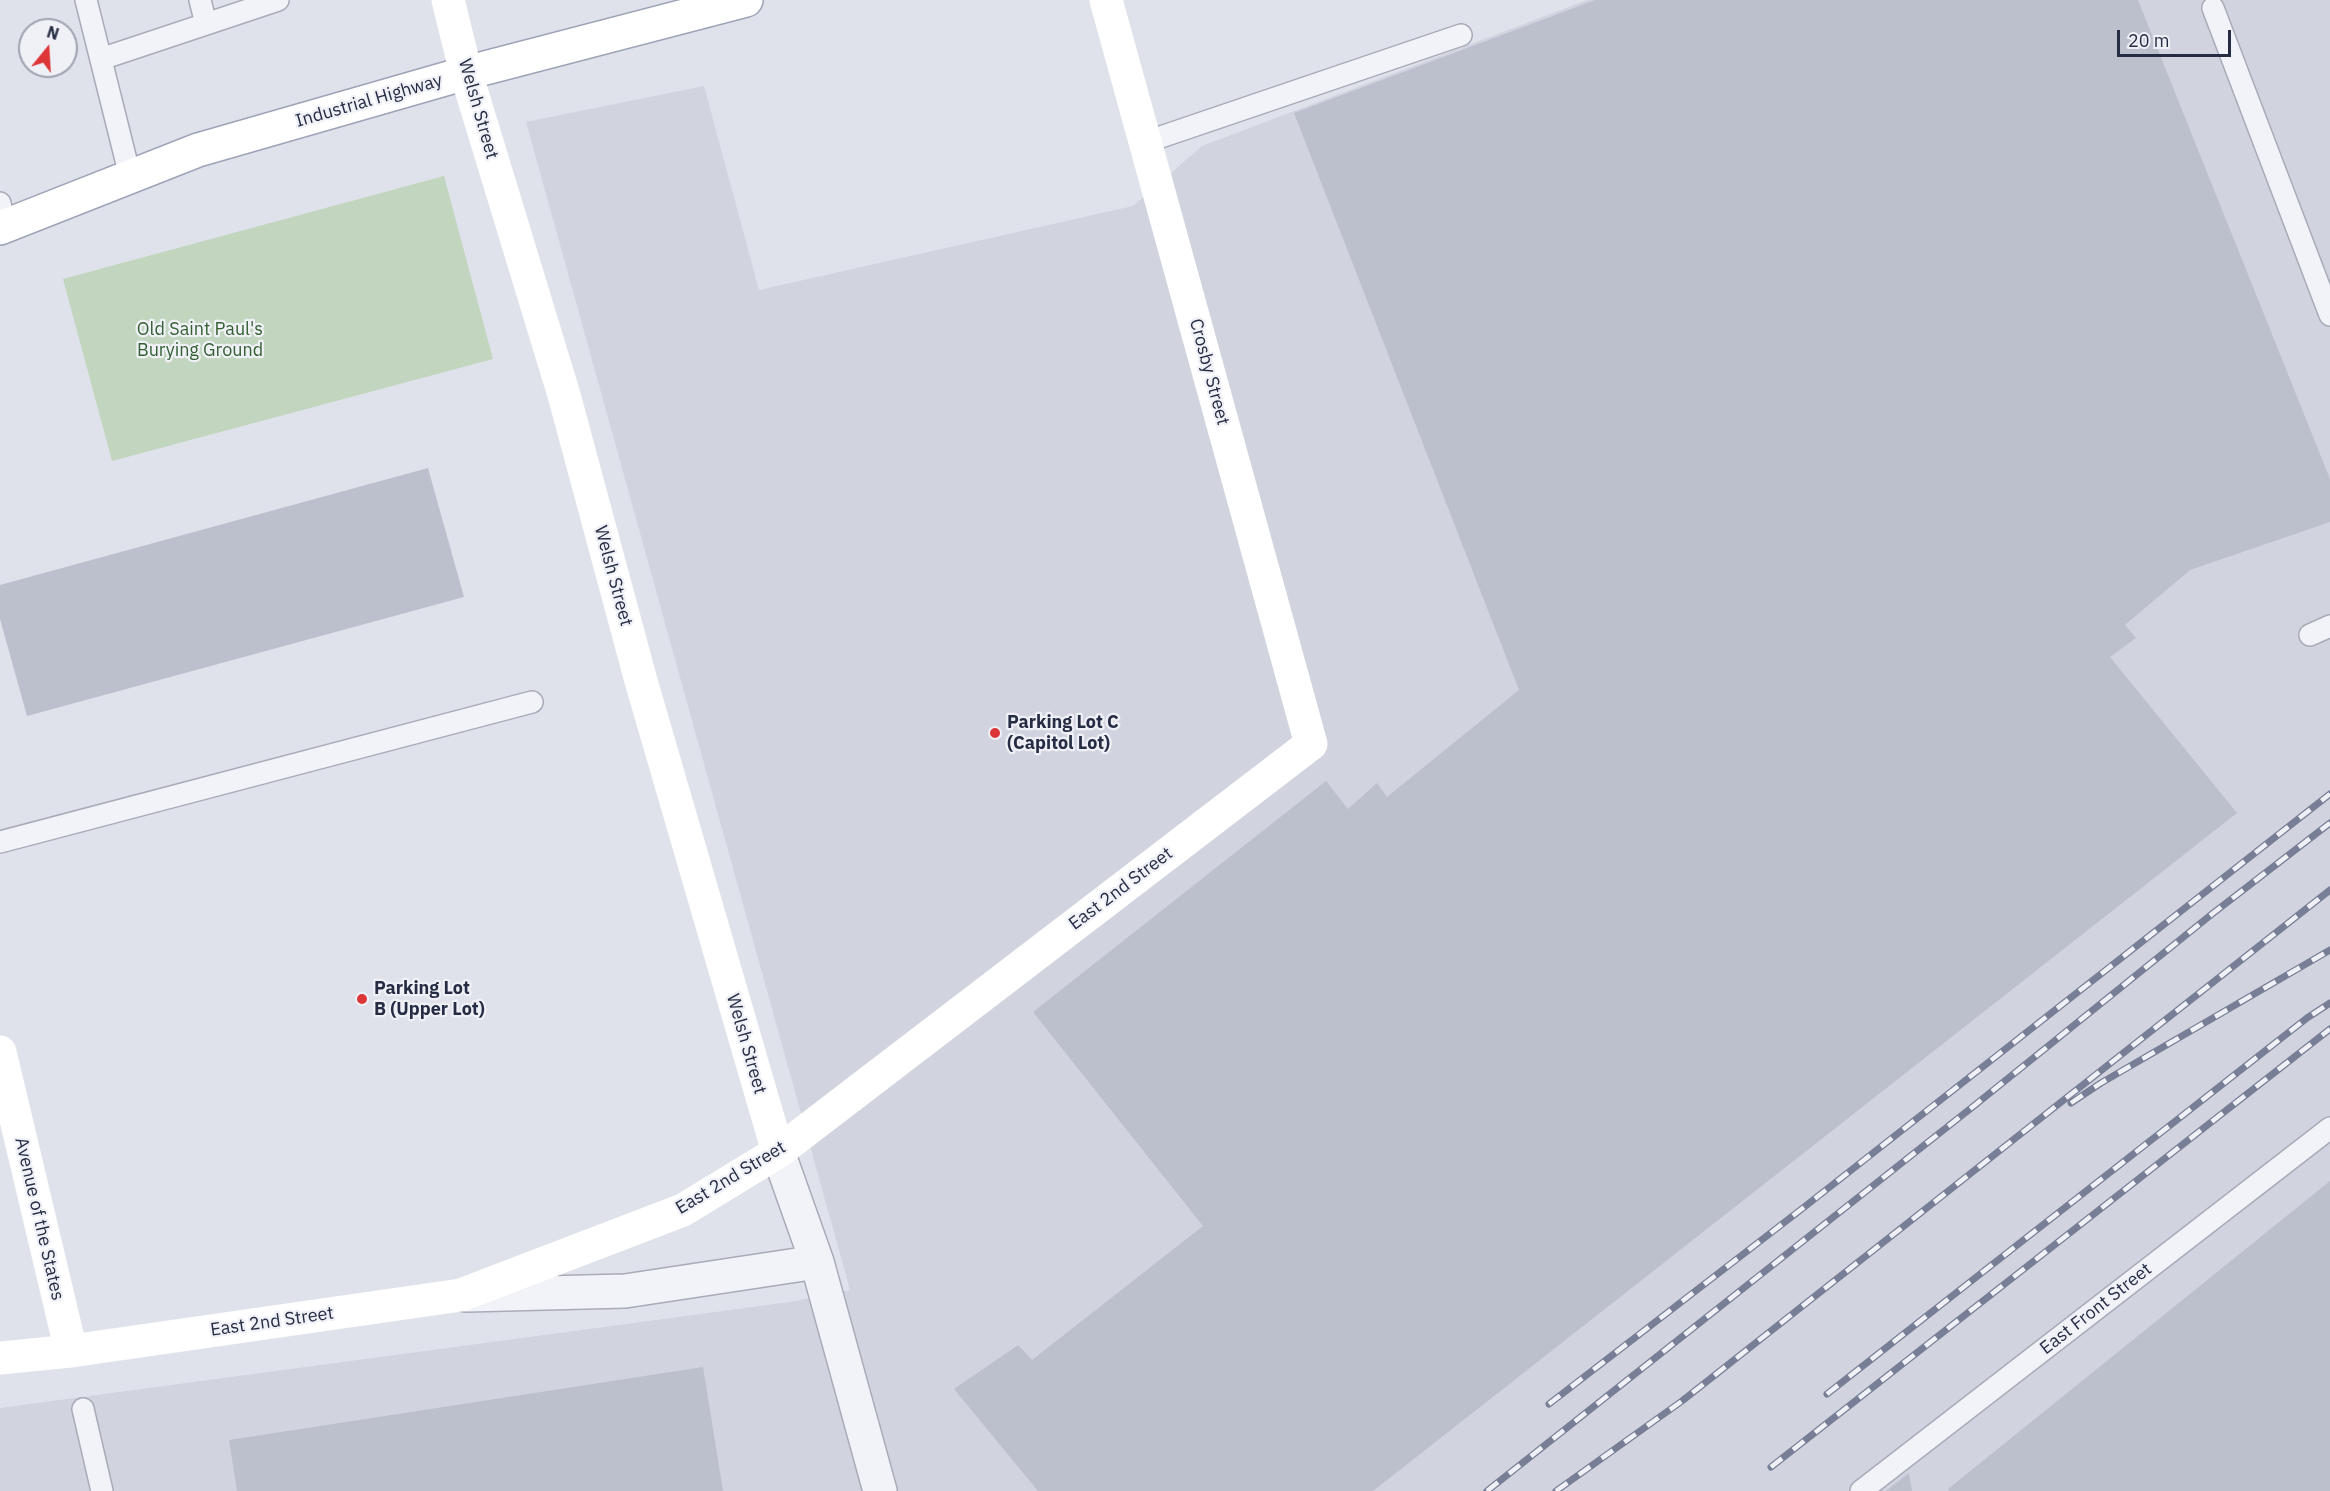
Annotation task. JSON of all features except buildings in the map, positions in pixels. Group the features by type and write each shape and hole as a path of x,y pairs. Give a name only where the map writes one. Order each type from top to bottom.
{"street":[{"name":"Welsh Street","path":"448,0 466,73 564,395 641,681 778,1152"},
{"name":"Industrial Highway","path":"2,219 130,176 198,150 466,73 746,0"},
{"name":"Crosby Street","path":"1106,0 1311,744"},
{"name":"East 2nd Street","path":"0,1358 70,1351 461,1295 683,1210 778,1152 1311,744"},
{"name":"Avenue of the States","path":"0,1052 70,1351"},
{"path":"778,1152 817,1262 880,1491"},
{"path":"461,1295 625,1291 817,1262"}],"lane":[{"path":"86,0 130,176"},
{"path":"200,0 206,24"},
{"path":"101,59 278,0"},
{"path":"2209,3 2330,315"},
{"path":"1146,142 1461,35"},
{"path":"2310,635 2330,626"},
{"path":"0,842 532,702"},
{"name":"East Front Street","path":"1861,1491 2330,1128"},
{"path":"83,1409 102,1491"}],"shaded area":[{"path":"1587,0 2330,0 2330,1491 0,1491 0,1408 790,1302 850,1290 526,122 704,86 759,290 1133,206 1202,146"}],"green space":[{"name":"Old Saint Paul's Burying Ground","path":"444,176 493,359 112,461 63,279"}],"railway":[{"path":"1549,1404 1803,1208 2330,794"},
{"path":"1487,1491 1975,1105 2212,914 2330,823"},
{"path":"1556,1491 1682,1401 2330,890"},
{"path":"2071,1103 2101,1083 2330,950"},
{"path":"1827,1394 2307,1018 2330,1003"},
{"path":"1771,1467 2330,1029"}],"place":[{"name":"Parking Lot C (Capitol Lot)","path":"995,733"},
{"name":"Parking Lot B (Upper Lot)","path":"362,999"}]}
